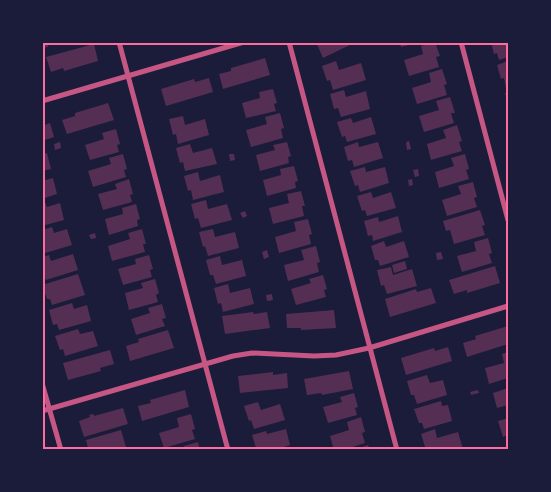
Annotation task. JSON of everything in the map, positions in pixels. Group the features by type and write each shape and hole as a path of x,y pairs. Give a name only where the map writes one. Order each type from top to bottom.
{"street":[{"path":"119,42 228,450"},
{"path":"42,101 244,42"},
{"path":"289,42 397,450"},
{"path":"461,42 508,220"},
{"path":"42,411 252,353 314,356 336,355 369,348 508,306"},
{"path":"42,383 61,450"}],"building":[{"path":"42,42 47,42 48,47 42,48"},
{"path":"316,42 356,42 323,58"},
{"path":"400,42 416,42 416,43 401,47"},
{"path":"435,42 440,56 436,57 439,67 409,76 404,60 423,54 421,46"},
{"path":"491,42 508,42 508,57 499,60 497,53 494,54"},
{"path":"94,44 98,61 64,71 63,68 51,72 46,57"},
{"path":"265,58 270,75 223,89 219,74 231,71 231,68"},
{"path":"336,61 339,70 361,63 366,80 333,90 330,80 327,81 322,66"},
{"path":"508,61 508,87 506,88 504,78 501,79 497,65"},
{"path":"442,69 447,84 444,85 447,95 417,104 412,88 431,82 429,73"},
{"path":"209,78 213,92 166,106 161,89 194,79 195,82"},
{"path":"273,89 277,103 274,104 276,111 246,118 242,103 260,98 259,92"},
{"path":"344,90 346,97 366,91 370,109 341,117 338,108 334,109 330,94"},
{"path":"508,92 508,104 505,93"},
{"path":"450,97 455,113 451,113 454,123 424,132 419,116 439,110 436,101"},
{"path":"108,103 114,120 67,134 62,120 75,116 75,113"},
{"path":"280,113 284,128 281,129 283,138 251,147 246,130 267,124 265,117"},
{"path":"183,116 185,125 205,119 209,135 178,144 176,134 173,135 169,119"},
{"path":"371,117 376,134 347,142 345,136 342,137 337,122 351,118 353,123"},
{"path":"50,123 54,137 42,141 42,126"},
{"path":"457,125 462,141 459,142 462,151 431,160 427,144 446,138 443,130"},
{"path":"116,129 120,144 117,145 119,152 90,160 85,145 104,139 102,133"},
{"path":"409,141 411,149 407,150 406,142"},
{"path":"60,142 61,148 55,150 54,144"},
{"path":"287,142 291,156 288,157 289,163 260,171 256,155 275,150 273,145"},
{"path":"358,142 359,147 378,142 383,158 354,167 352,160 348,161 344,147"},
{"path":"190,144 193,153 212,148 217,164 185,171 183,162 180,163 176,148"},
{"path":"47,153 51,169 42,171 42,154"},
{"path":"123,154 127,169 124,170 126,177 93,187 88,171 111,164 109,158"},
{"path":"229,154 234,154 235,160 230,161"},
{"path":"465,154 469,169 466,170 469,179 439,188 435,172 454,166 451,158"},
{"path":"294,166 298,181 295,182 296,188 267,196 263,180 281,175 280,169"},
{"path":"365,167 366,172 385,167 389,183 360,192 358,185 355,186 350,171"},
{"path":"418,169 419,176 415,177 413,170"},
{"path":"198,172 200,181 220,175 224,192 193,200 191,190 188,191 184,176"},
{"path":"53,178 57,194 42,199 42,181"},
{"path":"129,179 133,194 130,195 132,202 103,210 98,194 117,189 115,184"},
{"path":"412,179 413,185 409,186 408,180"},
{"path":"473,182 477,197 474,198 477,207 447,216 442,200 461,194 458,186"},
{"path":"301,191 305,206 302,206 304,216 273,224 269,208 289,203 287,194"},
{"path":"371,192 373,198 391,192 396,208 367,216 365,210 362,211 357,196"},
{"path":"206,200 208,209 227,204 232,220 201,228 198,218 195,219 191,204"},
{"path":"45,202 47,207 60,203 64,220 42,226 42,203"},
{"path":"136,204 140,219 137,220 138,226 109,235 105,219 123,214 122,208"},
{"path":"480,210 485,225 482,226 485,235 454,244 450,230 446,231 443,221"},
{"path":"245,211 247,216 243,218 240,213"},
{"path":"398,216 402,232 373,241 372,235 368,236 364,221 378,217 379,222"},
{"path":"308,219 312,234 309,235 311,244 279,253 275,237 296,231 294,222"},
{"path":"52,227 54,233 67,229 72,245 42,254 42,230"},
{"path":"142,229 146,244 143,244 145,252 112,261 108,246 130,239 128,233"},
{"path":"213,229 215,237 235,232 239,248 208,256 205,246 203,247 199,232"},
{"path":"95,233 96,238 91,239 89,235"},
{"path":"488,238 492,253 489,254 492,263 462,272 457,256 476,251 474,242"},
{"path":"384,241 386,247 404,241 409,257 380,266 378,260 375,260 371,246"},
{"path":"316,246 320,262 317,263 319,272 288,281 284,265 304,260 301,250"},
{"path":"267,250 269,257 264,259 262,252"},
{"path":"441,252 443,259 437,260 436,253"},
{"path":"73,254 78,270 46,280 42,273 42,257 49,255 51,261"},
{"path":"149,255 153,269 150,270 152,277 123,285 118,269 136,264 135,259"},
{"path":"220,256 222,265 242,260 246,276 216,284 213,275 210,275 206,260"},
{"path":"405,261 407,269 394,273 392,265"},
{"path":"495,266 500,283 467,293 467,290 454,294 449,280"},
{"path":"391,267 393,275 412,269 417,286 387,294 384,285 381,286 377,270"},
{"path":"78,274 85,295 52,305 50,299 47,299 42,285"},
{"path":"323,275 327,289 324,290 326,297 296,305 291,289 311,283 309,279"},
{"path":"155,279 159,293 156,295 158,302 129,310 125,293 143,288 141,283"},
{"path":"228,284 230,293 250,288 254,304 223,312 221,303 218,304 214,288"},
{"path":"431,288 436,303 390,317 385,299 416,289 417,292"},
{"path":"272,294 273,300 267,301 266,295"},
{"path":"72,303 74,309 87,305 91,321 59,330 57,324 53,325 49,310"},
{"path":"162,304 166,318 162,319 165,326 136,335 131,319 150,313 148,308"},
{"path":"334,310 336,328 301,330 301,328 287,328 286,314"},
{"path":"253,312 254,314 267,312 270,328 225,334 222,316"},
{"path":"508,326 508,344 467,357 463,343 476,339 475,336"},
{"path":"78,329 80,334 93,331 98,346 65,356 63,349 60,350 55,336"},
{"path":"168,330 174,348 130,361 126,346 139,342 138,339"},
{"path":"448,347 452,361 406,375 401,358 434,348 435,351"},
{"path":"110,350 114,364 100,368 101,371 68,380 63,363"},
{"path":"508,352 508,378 489,384 485,368 504,363 502,354"},
{"path":"349,371 353,389 322,395 321,393 307,395 304,379"},
{"path":"273,372 273,375 287,373 288,388 240,393 238,376"},
{"path":"427,375 430,383 443,380 447,395 417,404 414,395 411,395 407,381"},
{"path":"508,388 508,405 497,408 493,393"},
{"path":"185,390 189,407 142,421 138,406 151,403 150,400"},
{"path":"478,390 479,393 471,395 470,392"},
{"path":"354,393 358,407 355,408 357,415 328,423 323,407 342,402 340,397"},
{"path":"441,401 442,406 448,405 452,421 424,429 422,423 419,423 414,409"},
{"path":"258,402 261,410 280,404 285,420 254,429 244,406"},
{"path":"123,408 128,424 84,437 79,421 90,417 89,415 94,414 94,416"},
{"path":"191,414 195,429 192,430 195,439 164,448 159,433 179,427 177,418"},
{"path":"361,417 365,432 362,433 365,443 343,450 334,450 330,436 349,430 347,422"},
{"path":"508,418 508,435 503,437 498,421"},
{"path":"286,429 290,445 276,450 256,448 252,435 266,431 267,434"},
{"path":"435,429 437,438 458,432 463,449 426,450 421,434"},
{"path":"121,430 126,447 117,450 83,450 88,448 86,440"},
{"path":"198,442 200,450 185,450 184,446"},
{"path":"368,445 370,450 357,450 357,449"}]}
